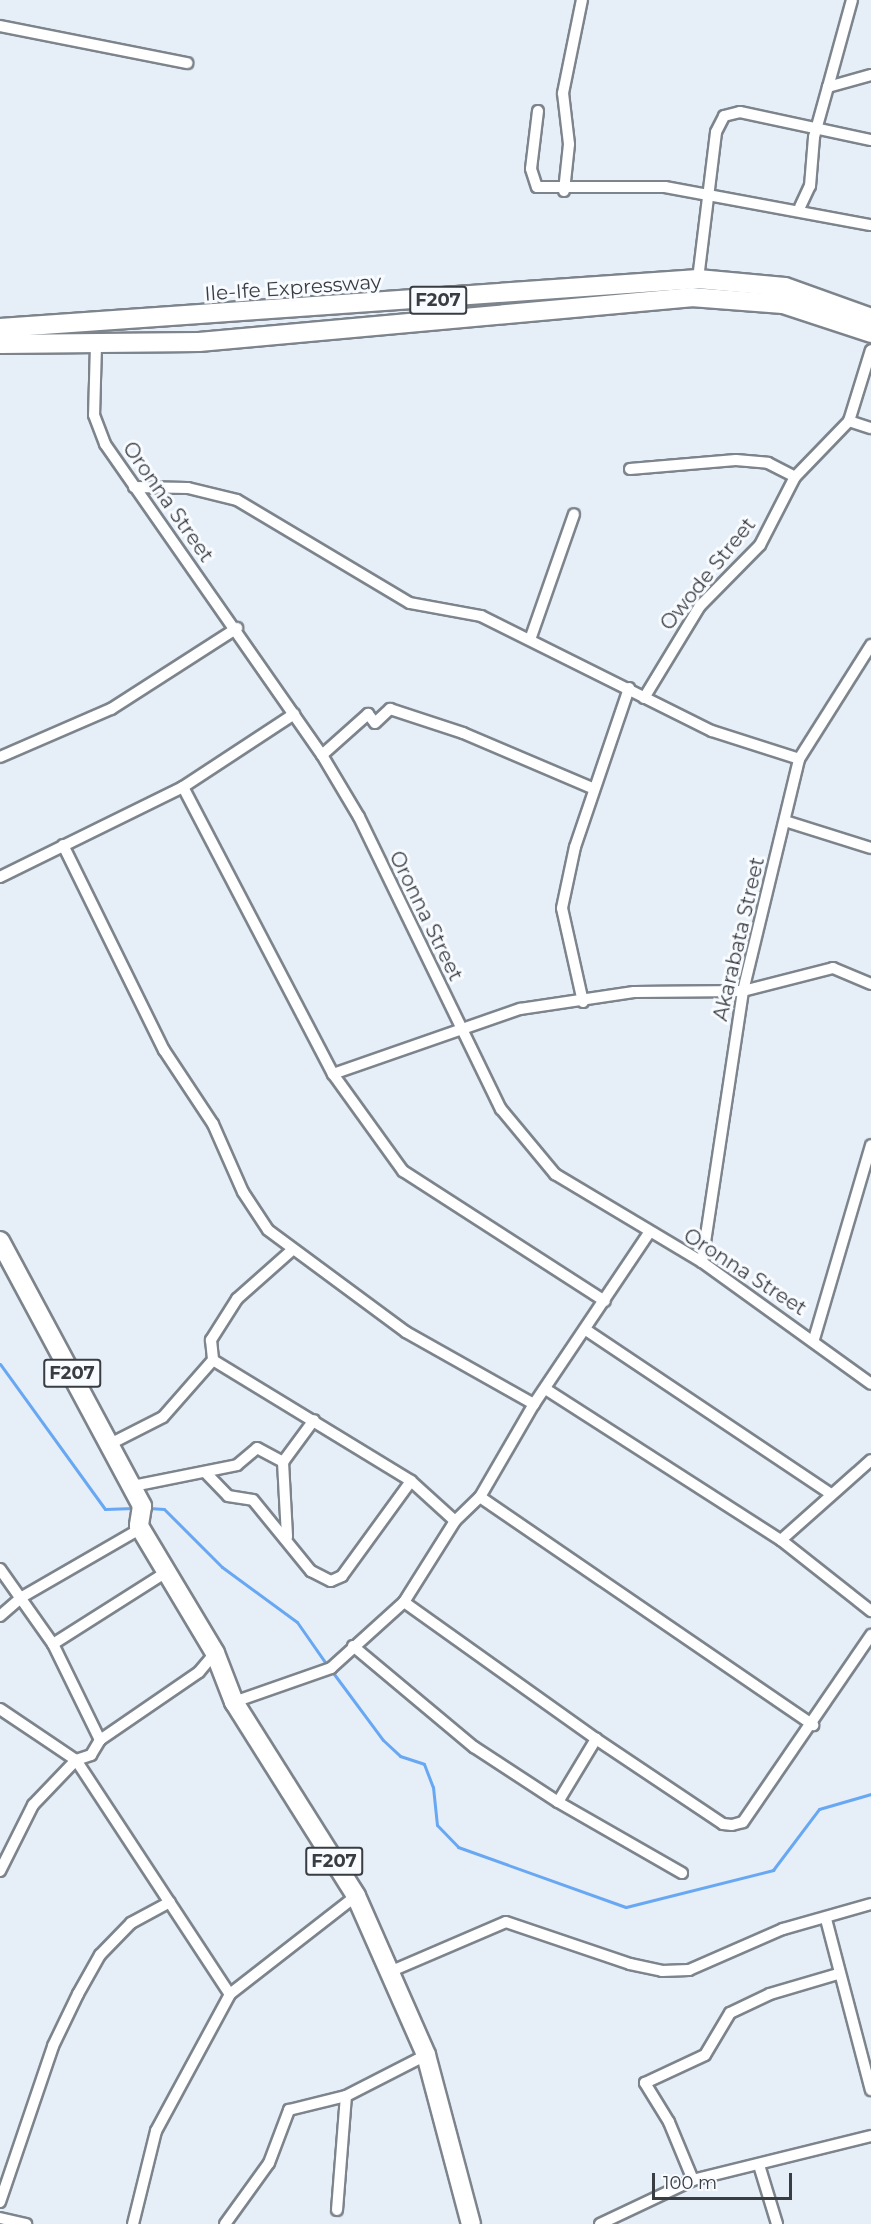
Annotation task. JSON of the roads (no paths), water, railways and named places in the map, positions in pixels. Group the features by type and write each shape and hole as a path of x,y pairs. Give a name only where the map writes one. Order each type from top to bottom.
{"main road":[{"name":"Ile-Ife Expressway","path":"0,328 698,279 785,287 871,318"},
{"name":"F207","path":"0,344 96,345 366,330 691,297 783,304 871,333"},
{"name":"F207","path":"0,1241 139,1499"},
{"path":"139,1499 141,1527"},
{"name":"F207","path":"141,1527 215,1653 234,1702 356,1896 386,1973 426,2055 471,2224"}],"street":[{"path":"564,191 569,144 563,93 582,0"},
{"path":"800,207 810,186 816,128 828,87 836,45 852,0"},
{"path":"0,26 187,63"},
{"path":"828,87 871,75"},
{"path":"538,111 532,176 537,187 564,191 665,187 800,207 871,225"},
{"path":"698,279 716,132 724,116 740,112 871,141"},
{"name":"Oronna Street","path":"96,345 94,415 105,444 237,628 322,754 359,818 501,1109 555,1174 649,1233 702,1262 814,1339 871,1384"},
{"name":"Owode Street","path":"644,698 700,606 759,544 795,477 849,421 871,350"},
{"path":"849,421 871,428"},
{"path":"630,469 736,460 768,463 795,477"},
{"path":"134,487 188,488 237,500 410,603 481,616 531,637 644,698 712,731 799,759"},
{"path":"531,637 574,514"},
{"path":"0,758 111,709 237,628"},
{"name":"Akarabata Street","path":"702,1262 743,991 799,759 871,645"},
{"path":"583,1002 562,908 594,789 629,688"},
{"path":"322,754 368,714 375,723 390,710 463,733 594,789"},
{"path":"0,877 63,844 183,787 294,714"},
{"path":"183,787 333,1074 403,1171 605,1301"},
{"path":"785,821 871,848"},
{"path":"63,844 164,1050 213,1124 243,1192 268,1230 291,1251 406,1332 534,1404"},
{"path":"333,1074 520,1009 583,1002 634,993 743,991 833,969 871,984"},
{"path":"814,1339 871,1145"},
{"path":"234,1702 331,1668 404,1602 455,1521 480,1497 534,1404 548,1390 649,1233"},
{"path":"110,1444 163,1417 213,1360 212,1340 237,1299 291,1251"},
{"path":"586,1330 831,1494"},
{"path":"213,1360 411,1480 455,1521"},
{"path":"548,1390 781,1540 871,1611"},
{"path":"287,1537 283,1462 314,1420"},
{"path":"139,1499 138,1485 237,1466 257,1448 283,1462"},
{"path":"781,1540 871,1460"},
{"path":"206,1472 228,1496 253,1500 287,1537 311,1571 331,1581 342,1576 411,1480"},
{"path":"480,1497 813,1725"},
{"path":"0,1616 21,1597 141,1527"},
{"path":"0,1569 53,1644 100,1740"},
{"path":"53,1644 168,1571"},
{"path":"404,1602 596,1739 723,1824 732,1825 743,1822 813,1725 871,1635"},
{"path":"353,1646 474,1747 558,1802 682,1873"},
{"path":"0,1871 33,1805 76,1760 91,1755 100,1740 200,1672 215,1653"},
{"path":"0,1710 76,1760 230,1994"},
{"path":"558,1802 596,1739"},
{"path":"133,2224 156,2131 230,1994 356,1896"},
{"path":"0,2202 53,2046 94,1965 131,1923 170,1902"},
{"path":"386,1973 506,1922 662,1971 689,1970 783,1929 826,1919 871,1904"},
{"path":"826,1919 838,1974 871,2090"},
{"path":"693,2180 665,2115 645,2083 705,2055 730,2013 770,1994 838,1974"},
{"path":"225,2224 269,2163 289,2110 346,2096 426,2055"},
{"path":"337,2210 346,2096"},
{"path":"600,2224 693,2180 871,2136"},
{"path":"759,2165 777,2224"},
{"path":"0,2218 26,2224"}],"waterway":[{"path":"0,1364 105,1509 134,1508"},
{"path":"149,1508 164,1509 222,1567 297,1622 327,1665"},
{"path":"331,1670 383,1740 400,1756 424,1764 433,1787 437,1825 458,1847 626,1907 773,1870 819,1809 871,1794"}]}
